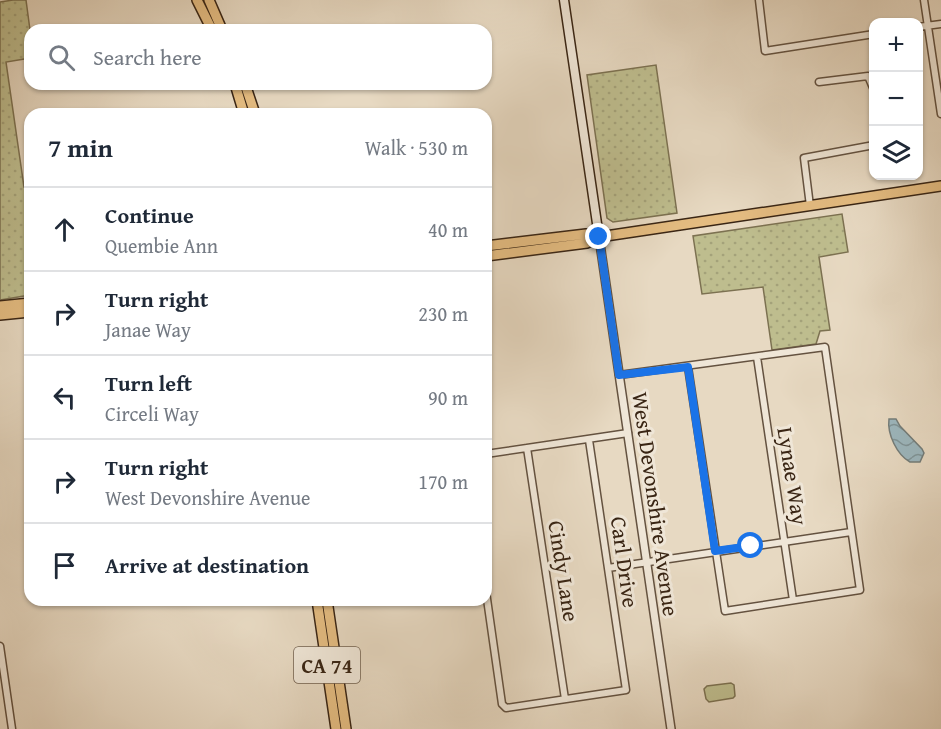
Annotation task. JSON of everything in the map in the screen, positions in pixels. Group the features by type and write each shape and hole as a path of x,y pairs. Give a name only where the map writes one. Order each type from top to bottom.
{"main road":[{"path":"196,0 209,24"},
{"path":"209,0 219,24"},
{"name":"West Devonshire Avenue","path":"564,0 599,237"},
{"path":"237,90 242,108"},
{"path":"242,90 247,106 250,108"},
{"path":"247,90 253,108"},
{"path":"492,255 587,243 599,237 941,186"},
{"path":"492,245 586,234 599,237"},
{"path":"0,306 24,304"},
{"path":"0,315 24,313"},
{"name":"CA 74","path":"318,606 336,729"},
{"path":"328,606 346,729"},
{"path":"328,669 333,677 338,709 343,710"}],"street":[{"path":"759,0 765,51 869,35"},
{"path":"924,0 941,114"},
{"path":"923,26 941,24"},
{"path":"819,82 868,76 869,79"},
{"path":"810,206 804,158 869,146"},
{"name":"West Devonshire Avenue","path":"599,237 671,729"},
{"path":"619,375 825,347 860,590 725,611 688,367"},
{"name":"Lynae Way","path":"757,357 793,600"},
{"path":"492,453 628,434"},
{"name":"Carl Drive","path":"565,699 626,690 589,440"},
{"name":"Cindy Lane","path":"527,448 565,699"},
{"path":"608,568 852,532"},
{"path":"488,606 502,704 507,708 565,699"},
{"path":"0,646 12,729"}],"shaded area":[{"path":"26,0 29,24 24,24 24,59 6,62 24,187 24,296 0,300 0,2"},
{"path":"656,65 677,213 613,222 607,218 587,75"},
{"path":"842,214 848,252 819,257 830,330 820,331 816,344 772,350 763,287 702,294 693,236"},
{"path":"731,683 734,685 735,696 733,698 709,702 706,699 704,689 707,686"}],"water":[{"path":"889,419 896,419 922,449 924,453 920,462 910,462 897,449 891,437"}],"route":[{"path":"599,237 619,375 688,367 715,551 751,546"}]}
